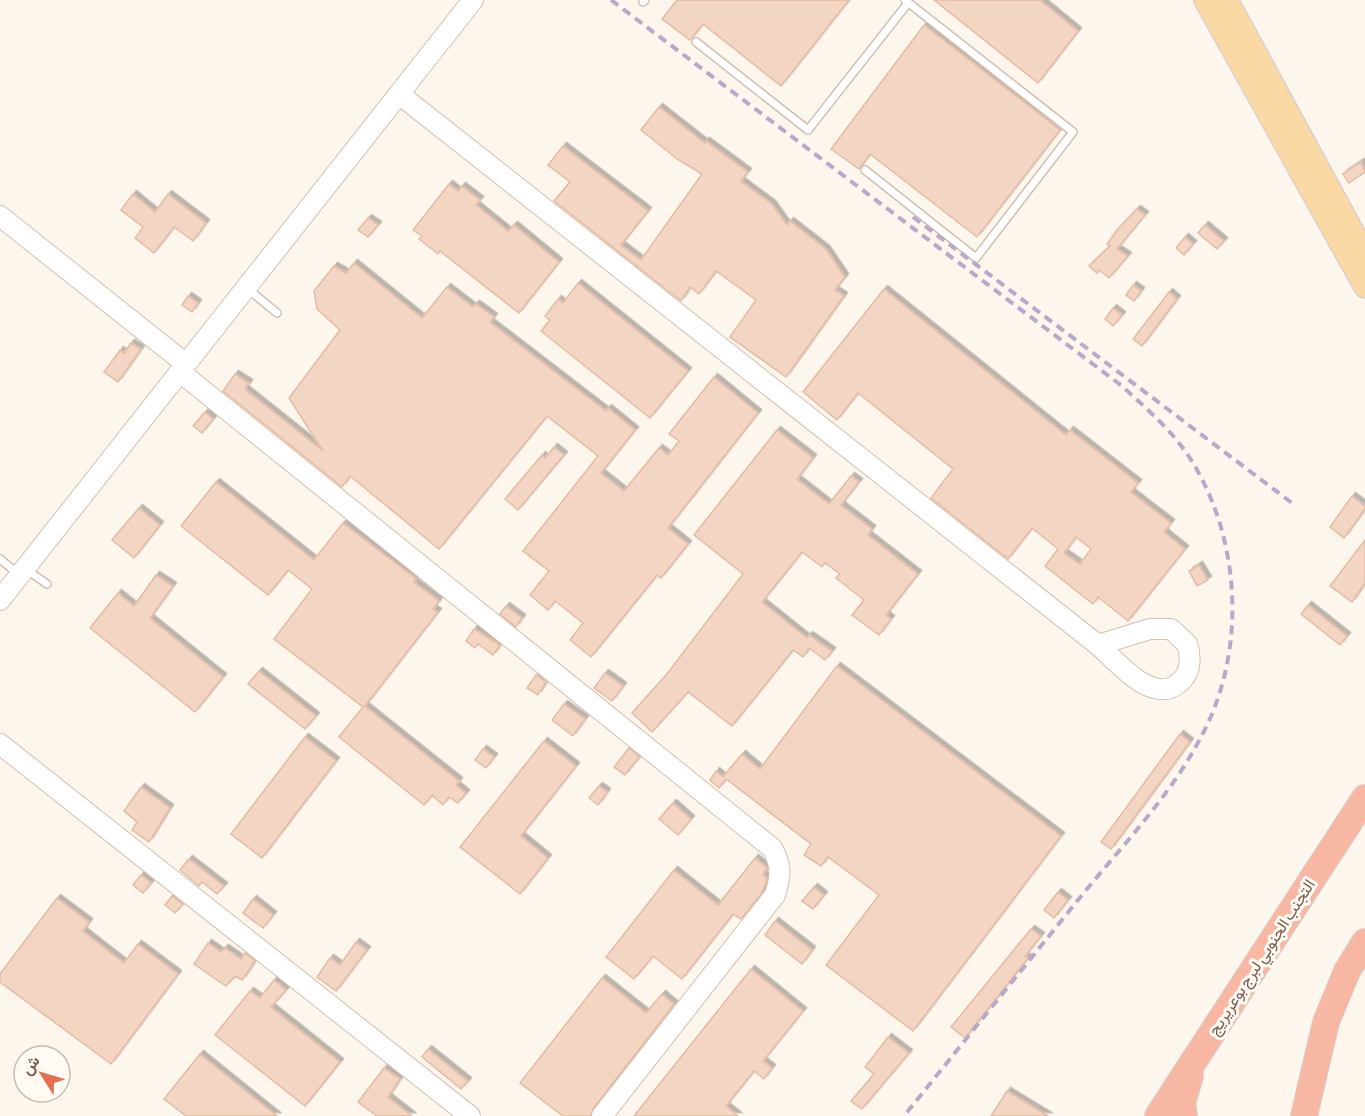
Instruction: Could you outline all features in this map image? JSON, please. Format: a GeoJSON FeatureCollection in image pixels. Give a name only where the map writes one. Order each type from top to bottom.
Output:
{"type":"FeatureCollection","features":[{"type":"Feature","properties":{"kind":"highway","name":"التجنب الجنوبي لبرج بوعريريج"},"geometry":{"type":"LineString","coordinates":[[1158,1116],[1365,798]]}},
{"type":"Feature","properties":{"kind":"highway"},"geometry":{"type":"LineString","coordinates":[[1304,1116],[1326,1022],[1347,971],[1365,942]]}},
{"type":"Feature","properties":{"kind":"highway"},"geometry":{"type":"LineString","coordinates":[[1184,1116],[1182,1103],[1186,1085],[1208,1037]]}},
{"type":"Feature","properties":{"kind":"main road"},"geometry":{"type":"LineString","coordinates":[[1205,0],[1365,287]]}},
{"type":"Feature","properties":{"kind":"main road"},"geometry":{"type":"LineString","coordinates":[[1227,0],[1365,254]]}},
{"type":"Feature","properties":{"kind":"street"},"geometry":{"type":"LineString","coordinates":[[0,600],[473,0]]}},
{"type":"Feature","properties":{"kind":"street"},"geometry":{"type":"LineString","coordinates":[[399,94],[1098,645]]}},
{"type":"Feature","properties":{"kind":"street"},"geometry":{"type":"LineString","coordinates":[[0,216],[772,848],[780,862],[781,877],[776,895],[602,1116]]}},
{"type":"Feature","properties":{"kind":"street"},"geometry":{"type":"LineString","coordinates":[[0,744],[21,755],[470,1116]]}},
{"type":"Feature","properties":{"kind":"lane"},"geometry":{"type":"LineString","coordinates":[[696,42],[808,130],[906,1],[1073,132],[976,258],[865,170]]}},
{"type":"Feature","properties":{"kind":"lane"},"geometry":{"type":"LineString","coordinates":[[246,288],[278,312]]}},
{"type":"Feature","properties":{"kind":"lane"},"geometry":{"type":"LineString","coordinates":[[0,559],[47,584]]}},
{"type":"Feature","properties":{"kind":"building"},"geometry":{"type":"Polygon","coordinates":[[[677,0],[849,0],[781,86],[703,24],[690,40],[662,19],[677,0]]]}},
{"type":"Feature","properties":{"kind":"building"},"geometry":{"type":"Polygon","coordinates":[[[934,0],[1040,0],[1078,31],[1038,83],[934,0]]]}},
{"type":"Feature","properties":{"kind":"building"},"geometry":{"type":"Polygon","coordinates":[[[924,25],[1060,130],[977,237],[870,154],[859,169],[831,149],[924,25]]]}},
{"type":"Feature","properties":{"kind":"building"},"geometry":{"type":"Polygon","coordinates":[[[659,107],[705,143],[706,141],[748,172],[741,181],[772,204],[787,225],[790,221],[826,249],[845,277],[835,290],[844,296],[786,377],[730,337],[756,300],[716,271],[699,294],[690,287],[681,301],[554,201],[570,182],[548,165],[563,146],[648,211],[621,245],[641,260],[702,174],[677,159],[641,130],[659,107]]]}},
{"type":"Feature","properties":{"kind":"building"},"geometry":{"type":"Polygon","coordinates":[[[1361,162],[1365,172],[1349,183],[1343,174],[1361,162]]]}},
{"type":"Feature","properties":{"kind":"building"},"geometry":{"type":"Polygon","coordinates":[[[449,184],[458,191],[462,186],[480,200],[476,205],[508,231],[514,225],[559,262],[519,313],[440,251],[438,254],[419,239],[422,236],[413,230],[449,184]]]}},
{"type":"Feature","properties":{"kind":"building"},"geometry":{"type":"Polygon","coordinates":[[[133,194],[155,212],[168,194],[206,223],[193,241],[174,227],[154,253],[135,238],[143,227],[121,210],[133,194]]]}},
{"type":"Feature","properties":{"kind":"building"},"geometry":{"type":"Polygon","coordinates":[[[1137,209],[1145,215],[1117,249],[1128,256],[1109,278],[1099,270],[1097,273],[1089,266],[1110,246],[1107,244],[1117,230],[1137,209]]]}},
{"type":"Feature","properties":{"kind":"building"},"geometry":{"type":"Polygon","coordinates":[[[368,218],[378,225],[368,237],[358,230],[368,218]]]}},
{"type":"Feature","properties":{"kind":"building"},"geometry":{"type":"Polygon","coordinates":[[[1205,225],[1224,241],[1217,249],[1198,233],[1205,225]]]}},
{"type":"Feature","properties":{"kind":"building"},"geometry":{"type":"Polygon","coordinates":[[[1185,237],[1193,244],[1184,255],[1176,248],[1185,237]]]}},
{"type":"Feature","properties":{"kind":"building"},"geometry":{"type":"Polygon","coordinates":[[[354,263],[422,318],[447,287],[473,307],[476,304],[494,317],[490,322],[606,411],[608,408],[635,430],[601,473],[624,491],[659,448],[668,455],[679,441],[669,434],[714,377],[758,413],[668,528],[688,544],[661,578],[657,575],[591,657],[570,640],[583,623],[555,601],[548,610],[530,595],[549,571],[523,551],[598,456],[547,416],[439,549],[350,476],[342,487],[223,391],[235,374],[249,383],[245,389],[323,451],[289,398],[340,330],[317,309],[314,291],[334,266],[346,273],[354,263]]]}},
{"type":"Feature","properties":{"kind":"building"},"geometry":{"type":"Polygon","coordinates":[[[578,283],[688,371],[650,418],[541,331],[550,320],[545,316],[558,299],[563,303],[578,283]]]}},
{"type":"Feature","properties":{"kind":"building"},"geometry":{"type":"Polygon","coordinates":[[[1133,285],[1141,291],[1134,301],[1126,295],[1133,285]]]}},
{"type":"Feature","properties":{"kind":"building"},"geometry":{"type":"Polygon","coordinates":[[[884,289],[1066,435],[1070,430],[1138,483],[1131,492],[1171,523],[1164,532],[1185,549],[1128,621],[1098,597],[1093,604],[1045,566],[1058,549],[1032,528],[1008,559],[931,498],[953,469],[858,393],[837,420],[803,392],[884,289]],[[1076,537],[1064,553],[1080,564],[1091,549],[1076,537]]]}},
{"type":"Feature","properties":{"kind":"building"},"geometry":{"type":"Polygon","coordinates":[[[1169,292],[1177,299],[1142,346],[1133,339],[1169,292]]]}},
{"type":"Feature","properties":{"kind":"building"},"geometry":{"type":"Polygon","coordinates":[[[188,296],[198,303],[192,312],[182,305],[188,296]]]}},
{"type":"Feature","properties":{"kind":"building"},"geometry":{"type":"Polygon","coordinates":[[[1113,308],[1122,315],[1113,326],[1105,319],[1113,308]]]}},
{"type":"Feature","properties":{"kind":"building"},"geometry":{"type":"Polygon","coordinates":[[[131,343],[141,349],[118,382],[104,372],[120,350],[124,353],[131,343]]]}},
{"type":"Feature","properties":{"kind":"building"},"geometry":{"type":"Polygon","coordinates":[[[205,412],[213,419],[202,433],[193,426],[205,412]]]}},
{"type":"Feature","properties":{"kind":"building"},"geometry":{"type":"Polygon","coordinates":[[[777,430],[813,458],[797,479],[829,504],[851,476],[859,482],[841,505],[872,529],[868,535],[918,574],[886,615],[891,619],[879,635],[852,615],[864,600],[836,578],[840,574],[825,563],[822,567],[802,552],[762,602],[807,638],[809,635],[832,651],[825,660],[809,648],[803,657],[793,650],[732,726],[688,692],[652,732],[632,713],[667,674],[743,574],[694,535],[777,430]]]}},
{"type":"Feature","properties":{"kind":"building"},"geometry":{"type":"Polygon","coordinates":[[[554,447],[564,455],[518,510],[505,499],[542,455],[545,458],[554,447]]]}},
{"type":"Feature","properties":{"kind":"building"},"geometry":{"type":"Polygon","coordinates":[[[216,482],[314,560],[343,523],[416,579],[414,582],[439,601],[433,609],[438,612],[365,706],[459,781],[456,785],[466,793],[458,803],[449,797],[443,805],[432,795],[424,805],[339,737],[363,707],[274,639],[312,589],[288,570],[268,595],[181,526],[216,482]]]}},
{"type":"Feature","properties":{"kind":"building"},"geometry":{"type":"Polygon","coordinates":[[[1352,496],[1365,506],[1365,509],[1344,538],[1330,527],[1352,496]]]}},
{"type":"Feature","properties":{"kind":"building"},"geometry":{"type":"Polygon","coordinates":[[[139,508],[160,525],[134,558],[112,540],[139,508]]]}},
{"type":"Feature","properties":{"kind":"building"},"geometry":{"type":"Polygon","coordinates":[[[1365,540],[1365,583],[1352,602],[1330,586],[1365,540]]]}},
{"type":"Feature","properties":{"kind":"building"},"geometry":{"type":"Polygon","coordinates":[[[1199,565],[1208,580],[1197,586],[1189,571],[1199,565]]]}},
{"type":"Feature","properties":{"kind":"building"},"geometry":{"type":"Polygon","coordinates":[[[156,575],[173,586],[150,618],[223,677],[195,712],[90,628],[118,593],[134,606],[156,575]]]}},
{"type":"Feature","properties":{"kind":"building"},"geometry":{"type":"Polygon","coordinates":[[[1308,605],[1347,636],[1340,645],[1301,614],[1308,605]]]}},
{"type":"Feature","properties":{"kind":"building"},"geometry":{"type":"Polygon","coordinates":[[[506,606],[522,618],[516,627],[500,614],[506,606]]]}},
{"type":"Feature","properties":{"kind":"building"},"geometry":{"type":"Polygon","coordinates":[[[474,629],[500,645],[493,655],[478,644],[475,648],[466,641],[474,629]]]}},
{"type":"Feature","properties":{"kind":"building"},"geometry":{"type":"Polygon","coordinates":[[[837,666],[1061,836],[913,1031],[826,965],[879,895],[828,857],[821,866],[804,855],[811,844],[726,779],[719,788],[710,780],[716,771],[723,777],[742,754],[760,769],[837,666]]]}},
{"type":"Feature","properties":{"kind":"building"},"geometry":{"type":"Polygon","coordinates":[[[259,671],[316,716],[305,729],[248,684],[259,671]]]}},
{"type":"Feature","properties":{"kind":"building"},"geometry":{"type":"Polygon","coordinates":[[[605,673],[623,686],[612,701],[594,688],[605,673]]]}},
{"type":"Feature","properties":{"kind":"building"},"geometry":{"type":"Polygon","coordinates":[[[536,675],[546,682],[538,695],[527,688],[536,675]]]}},
{"type":"Feature","properties":{"kind":"building"},"geometry":{"type":"Polygon","coordinates":[[[564,704],[585,719],[573,736],[552,720],[564,704]]]}},
{"type":"Feature","properties":{"kind":"building"},"geometry":{"type":"Polygon","coordinates":[[[1180,734],[1190,742],[1111,849],[1101,842],[1180,734]]]}},
{"type":"Feature","properties":{"kind":"building"},"geometry":{"type":"Polygon","coordinates":[[[305,737],[336,761],[262,858],[231,834],[305,737]]]}},
{"type":"Feature","properties":{"kind":"building"},"geometry":{"type":"Polygon","coordinates":[[[544,741],[576,766],[521,836],[548,858],[520,894],[460,847],[544,741]]]}},
{"type":"Feature","properties":{"kind":"building"},"geometry":{"type":"Polygon","coordinates":[[[629,748],[639,757],[625,775],[614,767],[629,748]]]}},
{"type":"Feature","properties":{"kind":"building"},"geometry":{"type":"Polygon","coordinates":[[[483,749],[494,757],[486,768],[475,760],[483,749]]]}},
{"type":"Feature","properties":{"kind":"building"},"geometry":{"type":"Polygon","coordinates":[[[599,786],[607,792],[598,805],[589,798],[599,786]]]}},
{"type":"Feature","properties":{"kind":"building"},"geometry":{"type":"Polygon","coordinates":[[[141,787],[170,808],[149,842],[132,830],[137,822],[124,811],[141,787]]]}},
{"type":"Feature","properties":{"kind":"building"},"geometry":{"type":"Polygon","coordinates":[[[673,803],[691,819],[678,835],[659,819],[673,803]]]}},
{"type":"Feature","properties":{"kind":"building"},"geometry":{"type":"Polygon","coordinates":[[[755,858],[767,868],[763,875],[767,878],[761,894],[741,919],[733,914],[682,979],[653,956],[634,979],[606,957],[674,870],[718,905],[755,858]]]}},
{"type":"Feature","properties":{"kind":"building"},"geometry":{"type":"Polygon","coordinates":[[[189,859],[224,886],[217,894],[202,882],[199,886],[180,870],[189,859]]]}},
{"type":"Feature","properties":{"kind":"building"},"geometry":{"type":"Polygon","coordinates":[[[141,875],[151,883],[143,893],[133,885],[141,875]]]}},
{"type":"Feature","properties":{"kind":"building"},"geometry":{"type":"Polygon","coordinates":[[[814,887],[824,895],[813,909],[802,901],[814,887]]]}},
{"type":"Feature","properties":{"kind":"building"},"geometry":{"type":"Polygon","coordinates":[[[1058,892],[1068,900],[1054,918],[1044,910],[1058,892]]]}},
{"type":"Feature","properties":{"kind":"building"},"geometry":{"type":"Polygon","coordinates":[[[172,896],[183,904],[175,913],[165,905],[172,896]]]}},
{"type":"Feature","properties":{"kind":"building"},"geometry":{"type":"Polygon","coordinates":[[[57,898],[89,922],[83,931],[124,963],[138,944],[178,974],[111,1064],[0,982],[0,974],[57,898]]]}},
{"type":"Feature","properties":{"kind":"building"},"geometry":{"type":"Polygon","coordinates":[[[253,899],[273,915],[263,928],[243,913],[253,899]]]}},
{"type":"Feature","properties":{"kind":"building"},"geometry":{"type":"Polygon","coordinates":[[[775,921],[812,950],[802,964],[765,935],[775,921]]]}},
{"type":"Feature","properties":{"kind":"building"},"geometry":{"type":"Polygon","coordinates":[[[1031,929],[1041,936],[1025,956],[1028,958],[965,1038],[951,1027],[1031,929]]]}},
{"type":"Feature","properties":{"kind":"building"},"geometry":{"type":"Polygon","coordinates":[[[356,942],[367,950],[336,991],[317,977],[330,958],[340,965],[356,942]]]}},
{"type":"Feature","properties":{"kind":"building"},"geometry":{"type":"Polygon","coordinates":[[[208,943],[221,952],[225,948],[241,959],[245,953],[255,961],[242,980],[235,976],[226,986],[194,964],[208,943]]]}},
{"type":"Feature","properties":{"kind":"building"},"geometry":{"type":"Polygon","coordinates":[[[751,969],[803,1011],[763,1061],[772,1068],[764,1079],[754,1071],[726,1106],[738,1116],[634,1116],[751,969]]]}},
{"type":"Feature","properties":{"kind":"building"},"geometry":{"type":"Polygon","coordinates":[[[602,978],[646,1013],[662,994],[674,1004],[593,1109],[590,1116],[563,1116],[520,1083],[602,978]]]}},
{"type":"Feature","properties":{"kind":"building"},"geometry":{"type":"Polygon","coordinates":[[[274,980],[286,990],[271,1007],[340,1062],[305,1106],[215,1035],[250,991],[260,998],[274,980]]]}},
{"type":"Feature","properties":{"kind":"building"},"geometry":{"type":"Polygon","coordinates":[[[888,1037],[909,1053],[862,1109],[851,1101],[874,1074],[865,1067],[888,1037]]]}},
{"type":"Feature","properties":{"kind":"building"},"geometry":{"type":"Polygon","coordinates":[[[428,1049],[468,1081],[461,1089],[422,1057],[428,1049]]]}},
{"type":"Feature","properties":{"kind":"building"},"geometry":{"type":"Polygon","coordinates":[[[200,1054],[277,1116],[186,1116],[164,1099],[200,1054]]]}},
{"type":"Feature","properties":{"kind":"building"},"geometry":{"type":"Polygon","coordinates":[[[384,1068],[400,1079],[388,1097],[412,1116],[377,1116],[358,1102],[384,1068]]]}},
{"type":"Feature","properties":{"kind":"building"},"geometry":{"type":"Polygon","coordinates":[[[1007,1091],[1048,1116],[991,1116],[1007,1091]]]}},
{"type":"Feature","properties":{"kind":"railway"},"geometry":{"type":"LineString","coordinates":[[611,0],[1122,386],[1160,422],[1186,452],[1209,495],[1221,528],[1229,563],[1232,599],[1231,635],[1226,671],[1216,705],[1201,737],[1175,780],[1144,822],[1078,900],[904,1116]]}},
{"type":"Feature","properties":{"kind":"railway"},"geometry":{"type":"LineString","coordinates":[[913,217],[1296,506]]}}]}
